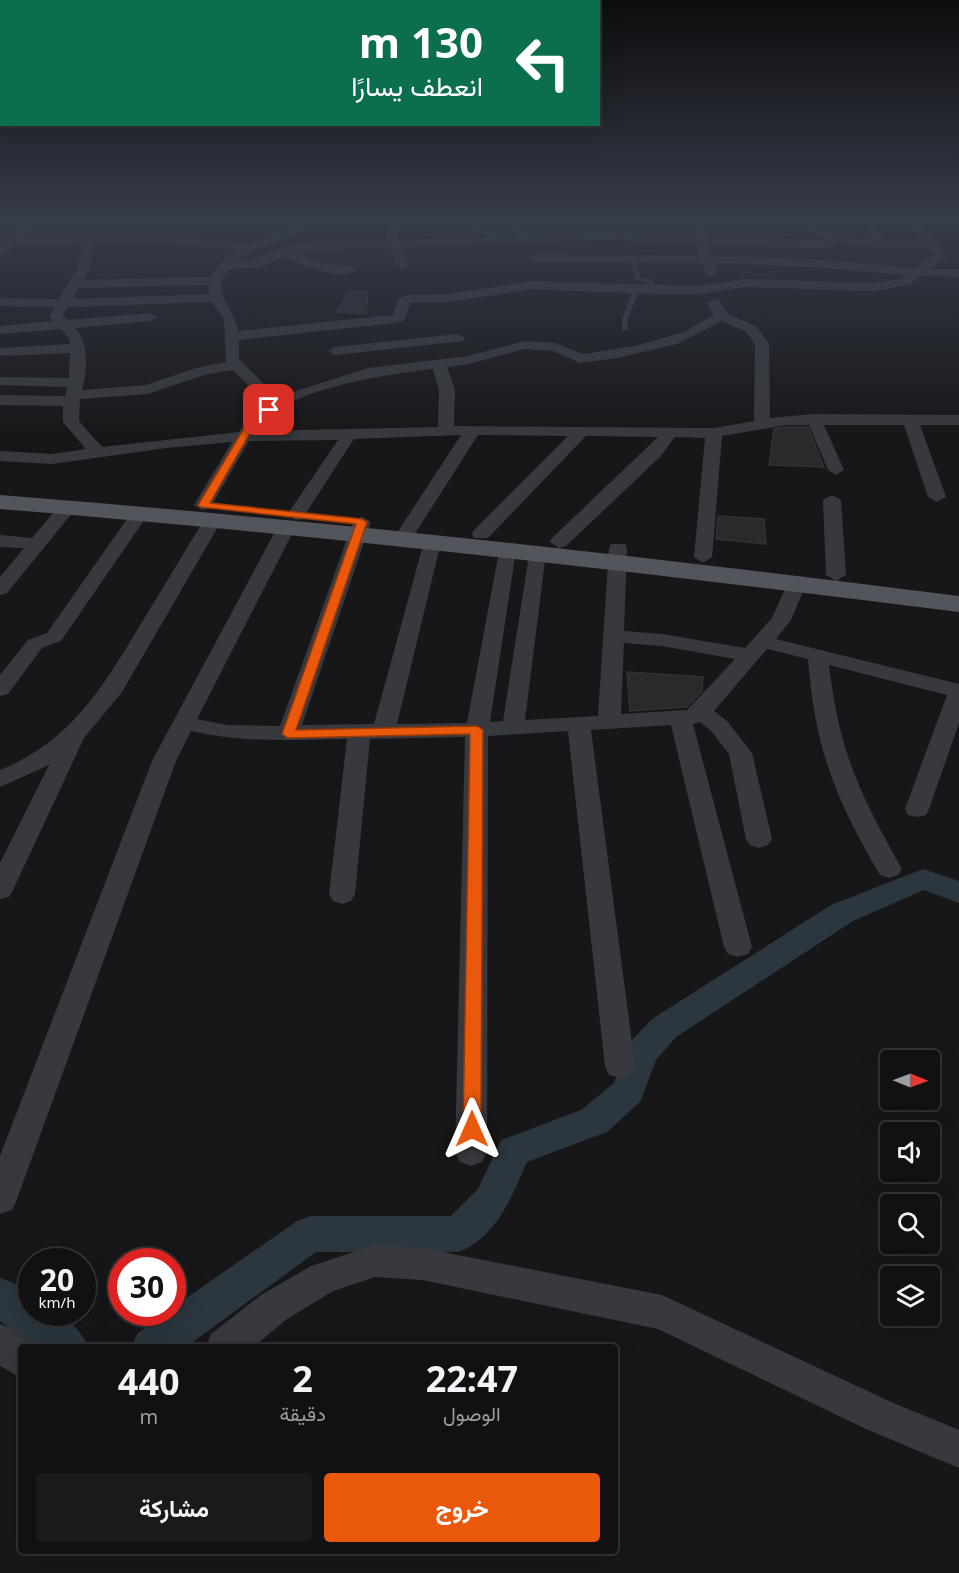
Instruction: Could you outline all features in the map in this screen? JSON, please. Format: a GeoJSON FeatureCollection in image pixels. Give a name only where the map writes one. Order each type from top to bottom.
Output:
{"type":"FeatureCollection","features":[{"type":"Feature","properties":{"kind":"main road"},"geometry":{"type":"LineString","coordinates":[[0,491],[406,533],[481,534],[548,547],[618,554],[959,604]]}},
{"type":"Feature","properties":{"kind":"main road"},"geometry":{"type":"LineString","coordinates":[[0,502],[140,513],[208,513]]}},
{"type":"Feature","properties":{"kind":"main road"},"geometry":{"type":"LineString","coordinates":[[406,533],[432,542],[507,550],[548,547]]}},
{"type":"Feature","properties":{"kind":"main road"},"geometry":{"type":"LineString","coordinates":[[618,554],[703,557],[959,591]]}},
{"type":"Feature","properties":{"kind":"street"},"geometry":{"type":"LineString","coordinates":[[70,290],[56,316],[76,337],[79,365],[69,415],[71,422],[97,452]]}},
{"type":"Feature","properties":{"kind":"street"},"geometry":{"type":"LineString","coordinates":[[216,290],[216,298],[231,320],[232,360],[235,365],[299,416],[295,435]]}},
{"type":"Feature","properties":{"kind":"street"},"geometry":{"type":"LineString","coordinates":[[233,336],[399,318],[404,301],[408,299],[450,298],[498,290]]}},
{"type":"Feature","properties":{"kind":"street"},"geometry":{"type":"LineString","coordinates":[[719,290],[714,303],[715,310],[720,316],[747,326],[762,344],[760,373],[762,422]]}},
{"type":"Feature","properties":{"kind":"street"},"geometry":{"type":"LineString","coordinates":[[0,302],[62,303],[216,298]]}},
{"type":"Feature","properties":{"kind":"street"},"geometry":{"type":"LineString","coordinates":[[450,298],[452,318],[458,338],[469,360]]}},
{"type":"Feature","properties":{"kind":"street"},"geometry":{"type":"LineString","coordinates":[[0,330],[166,316]]}},
{"type":"Feature","properties":{"kind":"street"},"geometry":{"type":"LineString","coordinates":[[0,800],[7,776],[36,764],[75,735],[111,692],[208,513],[253,422],[280,401],[347,378],[392,367],[469,360],[524,345],[555,347],[572,353],[580,359],[629,352],[692,334],[720,316]]}},
{"type":"Feature","properties":{"kind":"street"},"geometry":{"type":"LineString","coordinates":[[326,327],[347,378]]}},
{"type":"Feature","properties":{"kind":"street"},"geometry":{"type":"LineString","coordinates":[[335,351],[458,338]]}},
{"type":"Feature","properties":{"kind":"street"},"geometry":{"type":"LineString","coordinates":[[0,352],[76,348]]}},
{"type":"Feature","properties":{"kind":"street"},"geometry":{"type":"LineString","coordinates":[[439,364],[447,390],[446,431]]}},
{"type":"Feature","properties":{"kind":"street"},"geometry":{"type":"LineString","coordinates":[[0,400],[148,389],[201,371],[235,365]]}},
{"type":"Feature","properties":{"kind":"street"},"geometry":{"type":"LineString","coordinates":[[0,381],[74,393]]}},
{"type":"Feature","properties":{"kind":"street"},"geometry":{"type":"LineString","coordinates":[[814,419],[836,470]]}},
{"type":"Feature","properties":{"kind":"street"},"geometry":{"type":"LineString","coordinates":[[3,461],[52,459],[245,436],[350,435],[473,429],[714,433],[762,422],[814,419],[959,420]]}},
{"type":"Feature","properties":{"kind":"street"},"geometry":{"type":"LineString","coordinates":[[911,421],[937,497]]}},
{"type":"Feature","properties":{"kind":"street"},"geometry":{"type":"LineString","coordinates":[[406,533],[473,429]]}},
{"type":"Feature","properties":{"kind":"street"},"geometry":{"type":"LineString","coordinates":[[481,534],[582,431]]}},
{"type":"Feature","properties":{"kind":"street"},"geometry":{"type":"LineString","coordinates":[[703,557],[714,433]]}},
{"type":"Feature","properties":{"kind":"street"},"geometry":{"type":"LineString","coordinates":[[513,728],[548,547],[654,453],[669,434]]}},
{"type":"Feature","properties":{"kind":"street"},"geometry":{"type":"LineString","coordinates":[[0,1199],[164,761],[291,521],[350,435]]}},
{"type":"Feature","properties":{"kind":"street"},"geometry":{"type":"LineString","coordinates":[[832,500],[836,574]]}},
{"type":"Feature","properties":{"kind":"street"},"geometry":{"type":"LineString","coordinates":[[0,589],[67,508]]}},
{"type":"Feature","properties":{"kind":"street"},"geometry":{"type":"LineString","coordinates":[[0,689],[35,644],[54,638],[140,513]]}},
{"type":"Feature","properties":{"kind":"street"},"geometry":{"type":"LineString","coordinates":[[288,734],[359,528]]}},
{"type":"Feature","properties":{"kind":"street"},"geometry":{"type":"LineString","coordinates":[[0,541],[38,544]]}},
{"type":"Feature","properties":{"kind":"street"},"geometry":{"type":"LineString","coordinates":[[342,894],[371,734],[432,542]]}},
{"type":"Feature","properties":{"kind":"street"},"geometry":{"type":"LineString","coordinates":[[471,1152],[477,730],[507,550]]}},
{"type":"Feature","properties":{"kind":"street"},"geometry":{"type":"LineString","coordinates":[[609,724],[618,554]]}},
{"type":"Feature","properties":{"kind":"street"},"geometry":{"type":"LineString","coordinates":[[691,716],[781,620],[797,582]]}},
{"type":"Feature","properties":{"kind":"street"},"geometry":{"type":"LineString","coordinates":[[613,636],[818,656],[959,691],[916,809]]}},
{"type":"Feature","properties":{"kind":"street"},"geometry":{"type":"LineString","coordinates":[[818,656],[825,721],[833,754],[850,796],[889,869]]}},
{"type":"Feature","properties":{"kind":"street"},"geometry":{"type":"LineString","coordinates":[[184,723],[227,732],[371,734],[609,724],[691,716],[719,726],[740,753],[759,839]]}},
{"type":"Feature","properties":{"kind":"street"},"geometry":{"type":"LineString","coordinates":[[691,716],[738,947]]}},
{"type":"Feature","properties":{"kind":"street"},"geometry":{"type":"LineString","coordinates":[[579,725],[620,1066]]}},
{"type":"Feature","properties":{"kind":"street"},"geometry":{"type":"LineString","coordinates":[[0,890],[75,735]]}},
{"type":"Feature","properties":{"kind":"street"},"geometry":{"type":"LineString","coordinates":[[228,1344],[274,1307],[323,1278],[375,1261],[414,1263],[662,1312],[879,1416],[959,1449]]}},
{"type":"Feature","properties":{"kind":"street"},"geometry":{"type":"LineString","coordinates":[[0,1342],[18,1357]]}},
{"type":"Feature","properties":{"kind":"lane"},"geometry":{"type":"LineString","coordinates":[[624,330],[636,290]]}},
{"type":"Feature","properties":{"kind":"building"},"geometry":{"type":"Polygon","coordinates":[[[349,291],[368,292],[366,314],[336,312],[349,291]]]}},
{"type":"Feature","properties":{"kind":"building"},"geometry":{"type":"Polygon","coordinates":[[[808,427],[824,467],[769,465],[774,429],[808,427]]]}},
{"type":"Feature","properties":{"kind":"building"},"geometry":{"type":"Polygon","coordinates":[[[718,516],[764,519],[766,544],[716,539],[718,516]]]}},
{"type":"Feature","properties":{"kind":"building"},"geometry":{"type":"Polygon","coordinates":[[[627,672],[703,677],[702,691],[687,707],[630,711],[627,672]]]}},
{"type":"Feature","properties":{"kind":"waterway"},"geometry":{"type":"LineString","coordinates":[[156,1344],[310,1234],[459,1234],[491,1201],[514,1151],[594,1121],[628,1092],[641,1053],[664,1028],[842,913],[923,879],[959,892]]}},
{"type":"Feature","properties":{"kind":"waterway"},"geometry":{"type":"LineString","coordinates":[[0,1297],[63,1344]]}},
{"type":"Feature","properties":{"kind":"route"},"geometry":{"type":"LineString","coordinates":[[269,410],[250,426],[203,505],[362,522],[288,734],[422,733],[477,730],[472,1129]]}}]}
